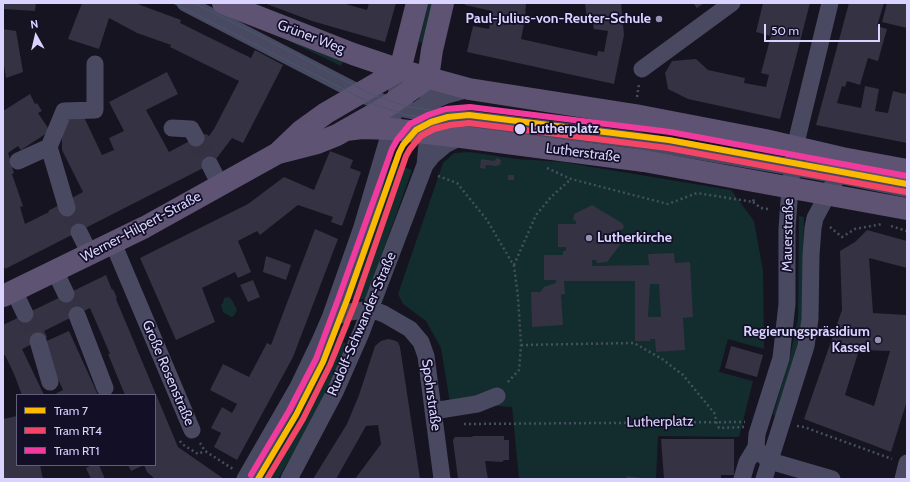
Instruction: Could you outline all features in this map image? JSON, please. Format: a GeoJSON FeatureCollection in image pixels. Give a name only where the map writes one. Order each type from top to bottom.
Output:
{"type":"FeatureCollection","features":[{"type":"Feature","properties":{"kind":"main road","name":"Grüner Weg"},"geometry":{"type":"LineString","coordinates":[[223,3],[353,54],[400,70]]}},
{"type":"Feature","properties":{"kind":"main road"},"geometry":{"type":"LineString","coordinates":[[400,70],[417,3]]}},
{"type":"Feature","properties":{"kind":"main road"},"geometry":{"type":"LineString","coordinates":[[428,78],[432,50],[443,3]]}},
{"type":"Feature","properties":{"kind":"main road","name":"Werner-Hilpert-Straße"},"geometry":{"type":"LineString","coordinates":[[8,294],[114,243],[278,152],[301,131],[326,113],[400,70]]}},
{"type":"Feature","properties":{"kind":"main road","name":"Lutherstraße"},"geometry":{"type":"LineString","coordinates":[[400,70],[469,89],[635,115],[792,167]]}},
{"type":"Feature","properties":{"kind":"main road","name":"Werner-Hilpert-Straße"},"geometry":{"type":"LineString","coordinates":[[278,152],[317,143],[346,130],[392,105],[428,78]]}},
{"type":"Feature","properties":{"kind":"main road","name":"Lutherstraße"},"geometry":{"type":"LineString","coordinates":[[391,129],[425,116],[462,137],[644,160],[792,167]]}},
{"type":"Feature","properties":{"kind":"main road","name":"Werner-Hilpert-Straße"},"geometry":{"type":"LineString","coordinates":[[346,130],[362,128],[391,129]]}},
{"type":"Feature","properties":{"kind":"main road"},"geometry":{"type":"LineString","coordinates":[[792,167],[907,170]]}},
{"type":"Feature","properties":{"kind":"main road"},"geometry":{"type":"LineString","coordinates":[[792,167],[824,211],[867,201],[907,209]]}},
{"type":"Feature","properties":{"kind":"street"},"geometry":{"type":"LineString","coordinates":[[185,3],[361,94],[425,116],[634,140],[838,175],[907,189]]}},
{"type":"Feature","properties":{"kind":"street"},"geometry":{"type":"LineString","coordinates":[[642,69],[732,3]]}},
{"type":"Feature","properties":{"kind":"street","name":"Mauerstraße"},"geometry":{"type":"LineString","coordinates":[[742,479],[747,462],[756,447],[757,434],[763,419],[781,358],[787,304],[787,228],[792,167],[830,3]]}},
{"type":"Feature","properties":{"kind":"street"},"geometry":{"type":"LineString","coordinates":[[67,208],[49,146],[64,111],[95,110],[95,64]]}},
{"type":"Feature","properties":{"kind":"street"},"geometry":{"type":"LineString","coordinates":[[246,478],[298,387],[330,318],[362,227],[391,129],[392,105],[400,70]]}},
{"type":"Feature","properties":{"kind":"street","name":"Rudolf-Schwander-Straße"},"geometry":{"type":"LineString","coordinates":[[428,78],[425,116],[431,170]]}},
{"type":"Feature","properties":{"kind":"street","name":"Lutherstraße"},"geometry":{"type":"LineString","coordinates":[[425,116],[448,95],[469,89]]}},
{"type":"Feature","properties":{"kind":"street"},"geometry":{"type":"LineString","coordinates":[[172,128],[191,129],[196,138]]}},
{"type":"Feature","properties":{"kind":"street","name":"Rudolf-Schwander-Straße"},"geometry":{"type":"LineString","coordinates":[[289,479],[335,392],[431,170],[432,156],[445,145],[462,137]]}},
{"type":"Feature","properties":{"kind":"street"},"geometry":{"type":"LineString","coordinates":[[18,161],[49,146]]}},
{"type":"Feature","properties":{"kind":"street"},"geometry":{"type":"LineString","coordinates":[[210,165],[220,185]]}},
{"type":"Feature","properties":{"kind":"street","name":"Mauerstraße"},"geometry":{"type":"LineString","coordinates":[[764,479],[806,346],[810,319],[810,255],[813,228],[824,211],[838,175]]}},
{"type":"Feature","properties":{"kind":"street"},"geometry":{"type":"LineString","coordinates":[[79,232],[90,254]]}},
{"type":"Feature","properties":{"kind":"street","name":"Große Rosenstraße"},"geometry":{"type":"LineString","coordinates":[[114,243],[192,430]]}},
{"type":"Feature","properties":{"kind":"street"},"geometry":{"type":"LineString","coordinates":[[55,271],[66,294]]}},
{"type":"Feature","properties":{"kind":"street"},"geometry":{"type":"LineString","coordinates":[[8,294],[25,314]]}},
{"type":"Feature","properties":{"kind":"street"},"geometry":{"type":"LineString","coordinates":[[330,318],[350,312],[370,309]]}},
{"type":"Feature","properties":{"kind":"street","name":"Spohrstraße"},"geometry":{"type":"LineString","coordinates":[[370,309],[410,328],[421,342],[426,356],[442,479]]}},
{"type":"Feature","properties":{"kind":"street"},"geometry":{"type":"LineString","coordinates":[[77,315],[105,388]]}},
{"type":"Feature","properties":{"kind":"street"},"geometry":{"type":"LineString","coordinates":[[38,341],[50,382]]}},
{"type":"Feature","properties":{"kind":"street"},"geometry":{"type":"LineString","coordinates":[[433,411],[477,404],[497,396]]}},
{"type":"Feature","properties":{"kind":"street"},"geometry":{"type":"LineString","coordinates":[[756,447],[760,453],[770,461],[828,478]]}},
{"type":"Feature","properties":{"kind":"street"},"geometry":{"type":"LineString","coordinates":[[903,479],[907,464]]}},
{"type":"Feature","properties":{"kind":"path"},"geometry":{"type":"LineString","coordinates":[[635,115],[642,69]]}},
{"type":"Feature","properties":{"kind":"path"},"geometry":{"type":"LineString","coordinates":[[546,168],[571,179],[668,204],[697,193],[753,202],[761,208],[768,209]]}},
{"type":"Feature","properties":{"kind":"path"},"geometry":{"type":"LineString","coordinates":[[431,170],[458,183],[487,220],[514,266],[521,345],[519,370],[497,396]]}},
{"type":"Feature","properties":{"kind":"path"},"geometry":{"type":"LineString","coordinates":[[514,266],[536,215],[551,197],[571,179]]}},
{"type":"Feature","properties":{"kind":"path"},"geometry":{"type":"LineString","coordinates":[[753,202],[754,194]]}},
{"type":"Feature","properties":{"kind":"path"},"geometry":{"type":"LineString","coordinates":[[824,211],[842,237],[856,229],[882,224],[907,231]]}},
{"type":"Feature","properties":{"kind":"path","name":"Lutherplatz"},"geometry":{"type":"LineString","coordinates":[[463,424],[716,421],[750,422],[746,427],[720,428],[716,421],[715,414],[684,375],[662,359],[634,343],[521,345]]}},
{"type":"Feature","properties":{"kind":"path"},"geometry":{"type":"LineString","coordinates":[[804,427],[907,464]]}},
{"type":"Feature","properties":{"kind":"path","name":"Große Rosenstraße"},"geometry":{"type":"LineString","coordinates":[[192,430],[205,451],[246,478]]}},
{"type":"Feature","properties":{"kind":"green space"},"geometry":{"type":"Polygon","coordinates":[[[428,3],[434,3],[424,43],[419,42],[428,3]]]}},
{"type":"Feature","properties":{"kind":"green space"},"geometry":{"type":"Polygon","coordinates":[[[262,26],[346,57],[341,66],[262,26]]]}},
{"type":"Feature","properties":{"kind":"green space","name":"Lutherplatz"},"geometry":{"type":"Polygon","coordinates":[[[470,152],[517,159],[562,162],[731,190],[754,221],[763,271],[764,349],[728,339],[719,372],[753,381],[739,437],[658,436],[656,479],[519,479],[512,407],[450,403],[441,348],[426,321],[403,304],[398,294],[443,163],[454,153],[470,152]]]}},
{"type":"Feature","properties":{"kind":"green space"},"geometry":{"type":"Polygon","coordinates":[[[389,162],[412,170],[366,299],[343,299],[389,162]]]}},
{"type":"Feature","properties":{"kind":"green space"},"geometry":{"type":"Polygon","coordinates":[[[799,216],[804,217],[802,318],[796,354],[778,416],[773,415],[791,352],[798,318],[799,216]]]}},
{"type":"Feature","properties":{"kind":"green space"},"geometry":{"type":"Polygon","coordinates":[[[229,297],[237,310],[234,316],[231,317],[223,312],[221,305],[224,298],[229,297]]]}},
{"type":"Feature","properties":{"kind":"green space"},"geometry":{"type":"Polygon","coordinates":[[[351,324],[343,342],[347,344],[338,367],[313,419],[278,479],[262,479],[255,476],[328,339],[335,341],[340,327],[351,324]]]}},
{"type":"Feature","properties":{"kind":"building"},"geometry":{"type":"Polygon","coordinates":[[[3,3],[36,3],[35,11],[3,9],[3,3]]]}},
{"type":"Feature","properties":{"kind":"building"},"geometry":{"type":"Polygon","coordinates":[[[82,3],[135,3],[181,20],[180,23],[251,58],[255,50],[283,65],[243,143],[232,138],[213,163],[5,269],[3,264],[3,111],[30,94],[35,104],[37,103],[42,111],[38,113],[50,131],[21,150],[18,146],[8,153],[14,173],[12,174],[23,206],[20,207],[25,224],[83,192],[62,150],[62,123],[82,113],[102,155],[114,150],[109,138],[124,131],[109,102],[167,72],[178,94],[146,110],[169,152],[199,136],[206,134],[209,136],[239,81],[170,47],[171,45],[137,33],[109,18],[99,49],[68,39],[82,3]]]}},
{"type":"Feature","properties":{"kind":"building"},"geometry":{"type":"Polygon","coordinates":[[[264,3],[342,3],[367,10],[369,3],[396,3],[385,42],[312,21],[264,3]]]}},
{"type":"Feature","properties":{"kind":"building"},"geometry":{"type":"Polygon","coordinates":[[[465,3],[526,3],[525,19],[521,39],[597,56],[598,51],[604,52],[608,31],[594,29],[592,19],[587,19],[585,3],[621,3],[624,35],[614,84],[467,52],[473,26],[489,29],[492,11],[465,5],[465,3]]]}},
{"type":"Feature","properties":{"kind":"building"},"geometry":{"type":"Polygon","coordinates":[[[693,3],[704,3],[697,8],[693,3]]]}},
{"type":"Feature","properties":{"kind":"building"},"geometry":{"type":"Polygon","coordinates":[[[763,3],[810,3],[780,119],[688,99],[668,89],[665,73],[672,61],[696,59],[708,70],[745,78],[744,83],[766,87],[769,75],[761,73],[771,36],[756,32],[763,3]]]}},
{"type":"Feature","properties":{"kind":"building"},"geometry":{"type":"Polygon","coordinates":[[[849,3],[884,3],[877,26],[887,29],[878,61],[868,58],[860,85],[847,81],[845,87],[842,86],[837,103],[861,108],[865,86],[879,89],[875,111],[888,113],[893,91],[905,94],[907,90],[907,143],[816,125],[849,3]]]}},
{"type":"Feature","properties":{"kind":"building"},"geometry":{"type":"Polygon","coordinates":[[[887,3],[907,3],[907,28],[882,22],[887,3]]]}},
{"type":"Feature","properties":{"kind":"building"},"geometry":{"type":"Polygon","coordinates":[[[3,29],[16,31],[23,72],[6,78],[3,59],[3,29]]]}},
{"type":"Feature","properties":{"kind":"building"},"geometry":{"type":"Polygon","coordinates":[[[330,151],[353,160],[350,168],[361,172],[342,226],[331,222],[333,217],[298,205],[260,235],[257,231],[238,241],[251,272],[238,278],[235,272],[202,288],[215,322],[176,340],[140,258],[248,204],[284,177],[314,190],[330,151]]]}},
{"type":"Feature","properties":{"kind":"building"},"geometry":{"type":"Polygon","coordinates":[[[497,158],[501,160],[500,165],[486,165],[485,169],[480,168],[481,159],[494,161],[497,158]]]}},
{"type":"Feature","properties":{"kind":"building"},"geometry":{"type":"Polygon","coordinates":[[[508,175],[514,175],[514,180],[508,180],[508,175]]]}},
{"type":"Feature","properties":{"kind":"building"},"geometry":{"type":"Polygon","coordinates":[[[592,205],[622,223],[624,227],[620,230],[620,245],[607,262],[597,263],[596,260],[592,260],[592,266],[649,265],[648,254],[674,253],[675,263],[690,262],[693,317],[683,318],[685,350],[656,352],[655,339],[650,339],[650,341],[635,341],[635,281],[564,281],[565,294],[561,295],[563,325],[532,327],[531,292],[540,292],[544,287],[556,283],[556,280],[544,280],[544,255],[563,255],[563,251],[566,251],[566,247],[558,247],[558,224],[576,224],[576,221],[573,220],[574,214],[592,205]],[[650,284],[648,317],[661,317],[659,284],[650,284]]]}},
{"type":"Feature","properties":{"kind":"building"},"geometry":{"type":"Polygon","coordinates":[[[315,229],[338,239],[293,357],[237,460],[214,447],[221,433],[211,428],[222,407],[232,413],[237,404],[210,390],[223,364],[249,377],[267,343],[271,345],[315,229]]]}},
{"type":"Feature","properties":{"kind":"building"},"geometry":{"type":"Polygon","coordinates":[[[867,230],[907,241],[907,268],[869,258],[873,313],[907,315],[907,404],[891,452],[804,419],[842,310],[840,251],[855,242],[867,230]],[[859,350],[845,395],[874,406],[890,351],[859,350]]]}},
{"type":"Feature","properties":{"kind":"building"},"geometry":{"type":"Polygon","coordinates":[[[266,256],[291,265],[286,280],[263,272],[266,256]]]}},
{"type":"Feature","properties":{"kind":"building"},"geometry":{"type":"Polygon","coordinates":[[[106,275],[117,298],[116,299],[156,394],[125,394],[108,354],[110,354],[90,308],[44,331],[47,337],[22,349],[44,394],[22,394],[5,355],[3,356],[3,325],[106,275]]]}},
{"type":"Feature","properties":{"kind":"building"},"geometry":{"type":"Polygon","coordinates":[[[253,280],[260,297],[248,302],[240,285],[253,280]]]}},
{"type":"Feature","properties":{"kind":"building"},"geometry":{"type":"Polygon","coordinates":[[[69,331],[98,394],[55,394],[63,390],[42,343],[69,331]]]}},
{"type":"Feature","properties":{"kind":"building"},"geometry":{"type":"Polygon","coordinates":[[[388,339],[398,342],[400,347],[420,479],[355,479],[381,444],[378,425],[366,426],[336,479],[313,479],[347,424],[359,395],[375,346],[381,341],[388,339]]]}},
{"type":"Feature","properties":{"kind":"building"},"geometry":{"type":"Polygon","coordinates":[[[731,346],[763,355],[757,377],[725,368],[731,346]]]}},
{"type":"Feature","properties":{"kind":"building"},"geometry":{"type":"Polygon","coordinates":[[[156,394],[178,447],[224,479],[155,479],[147,472],[144,466],[156,466],[156,394]]]}},
{"type":"Feature","properties":{"kind":"building"},"geometry":{"type":"Polygon","coordinates":[[[16,416],[16,466],[40,466],[43,479],[3,479],[3,419],[16,416]]]}},
{"type":"Feature","properties":{"kind":"building"},"geometry":{"type":"Polygon","coordinates":[[[472,436],[504,436],[504,440],[509,440],[509,460],[504,460],[502,462],[485,461],[488,479],[458,479],[453,440],[455,437],[473,437],[472,436]]]}},
{"type":"Feature","properties":{"kind":"building"},"geometry":{"type":"Polygon","coordinates":[[[661,439],[734,439],[734,475],[721,475],[721,479],[664,479],[661,439]]]}},
{"type":"Feature","properties":{"kind":"building"},"geometry":{"type":"Polygon","coordinates":[[[90,466],[99,466],[105,479],[91,479],[86,468],[90,466]]]}},
{"type":"Feature","properties":{"kind":"building"},"geometry":{"type":"Polygon","coordinates":[[[128,466],[142,466],[131,471],[128,466]]]}},
{"type":"Feature","properties":{"kind":"building"},"geometry":{"type":"Polygon","coordinates":[[[627,476],[642,478],[642,479],[627,479],[627,476]]]}},
{"type":"Feature","properties":{"kind":"tunnel"},"geometry":{"type":"LineString","coordinates":[[196,138],[210,165]]}},
{"type":"Feature","properties":{"kind":"tunnel"},"geometry":{"type":"LineString","coordinates":[[67,208],[79,232]]}},
{"type":"Feature","properties":{"kind":"tunnel"},"geometry":{"type":"LineString","coordinates":[[66,294],[77,315]]}},
{"type":"Feature","properties":{"kind":"tunnel"},"geometry":{"type":"LineString","coordinates":[[25,314],[38,341]]}},
{"type":"Feature","properties":{"kind":"tram line"},"geometry":{"type":"LineString","coordinates":[[173,3],[373,104],[407,115],[469,123]]}},
{"type":"Feature","properties":{"kind":"tram line"},"geometry":{"type":"LineString","coordinates":[[194,3],[373,95],[408,107],[469,115]]}},
{"type":"Feature","properties":{"kind":"tram line","name":"RT1"},"geometry":{"type":"LineString","coordinates":[[251,475],[289,411],[316,359],[392,149],[397,140],[410,124],[428,115],[446,109],[470,107],[670,132],[907,176]]}},
{"type":"Feature","properties":{"kind":"tram line","name":"7"},"geometry":{"type":"LineString","coordinates":[[258,479],[296,415],[323,362],[347,300],[399,153],[403,145],[416,130],[431,122],[448,117],[469,115],[669,140],[907,184]]}},
{"type":"Feature","properties":{"kind":"tram line","name":"RT4"},"geometry":{"type":"LineString","coordinates":[[267,479],[303,419],[330,365],[355,303],[406,156],[421,136],[434,129],[450,125],[469,123],[668,148],[906,192]]}},
{"type":"Feature","properties":{"kind":"tram line"},"geometry":{"type":"LineString","coordinates":[[897,191],[907,193]]}},
{"type":"Feature","properties":{"kind":"place","name":"Paul-Julius-von-Reuter-Schule"},"geometry":{"type":"Point","coordinates":[659,19]}},
{"type":"Feature","properties":{"kind":"place","name":"Lutherplatz"},"geometry":{"type":"Point","coordinates":[520,129]}},
{"type":"Feature","properties":{"kind":"place","name":"Lutherkirche"},"geometry":{"type":"Point","coordinates":[589,238]}},
{"type":"Feature","properties":{"kind":"place","name":"Regierungspräsidium Kassel"},"geometry":{"type":"Point","coordinates":[878,340]}}]}
